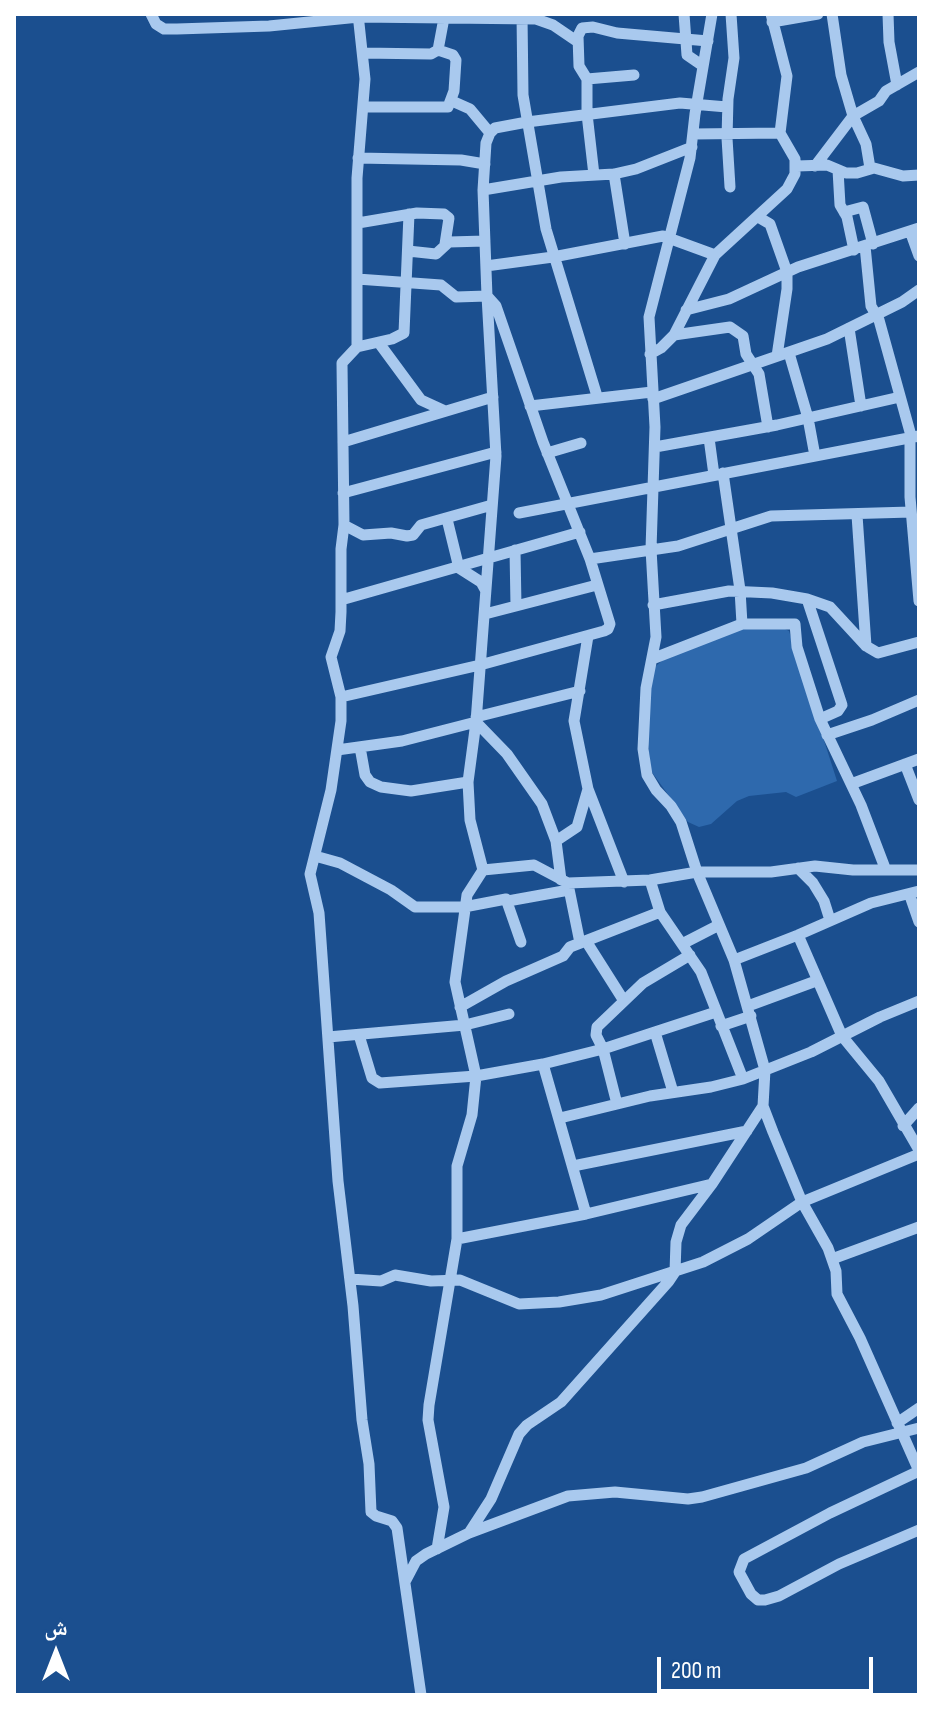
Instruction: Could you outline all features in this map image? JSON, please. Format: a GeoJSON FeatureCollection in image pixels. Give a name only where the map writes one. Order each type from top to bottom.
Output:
{"type":"FeatureCollection","features":[{"type":"Feature","properties":{"kind":"street"},"geometry":{"type":"LineString","coordinates":[[151,14],[156,24],[164,29],[269,26],[358,16],[522,17],[545,20],[578,42]]}},
{"type":"Feature","properties":{"kind":"street"},"geometry":{"type":"LineString","coordinates":[[684,14],[687,55],[703,66]]}},
{"type":"Feature","properties":{"kind":"street"},"geometry":{"type":"LineString","coordinates":[[712,14],[692,147],[649,310],[655,447],[651,549],[656,637],[644,712],[643,749],[647,775],[681,822],[697,872],[734,960],[765,1070],[763,1106],[802,1202],[832,1259],[837,1294],[919,1471],[830,1513],[744,1559],[739,1572],[751,1594],[758,1600],[765,1600],[919,1530]]}},
{"type":"Feature","properties":{"kind":"street"},"geometry":{"type":"LineString","coordinates":[[730,187],[727,107],[734,58],[731,14]]}},
{"type":"Feature","properties":{"kind":"street"},"geometry":{"type":"LineString","coordinates":[[650,354],[674,335],[715,255],[787,189],[797,166],[780,133],[787,76],[772,18],[818,14]]}},
{"type":"Feature","properties":{"kind":"street"},"geometry":{"type":"LineString","coordinates":[[832,14],[839,65],[853,116],[866,144],[870,168]]}},
{"type":"Feature","properties":{"kind":"street"},"geometry":{"type":"LineString","coordinates":[[888,14],[889,42],[897,85]]}},
{"type":"Feature","properties":{"kind":"street"},"geometry":{"type":"LineString","coordinates":[[357,347],[358,158],[363,107],[363,53],[358,16]]}},
{"type":"Feature","properties":{"kind":"street"},"geometry":{"type":"LineString","coordinates":[[522,17],[522,76],[538,183],[553,257],[597,396]]}},
{"type":"Feature","properties":{"kind":"street"},"geometry":{"type":"LineString","coordinates":[[438,50],[444,18]]}},
{"type":"Feature","properties":{"kind":"street"},"geometry":{"type":"LineString","coordinates":[[594,175],[587,114],[587,79],[579,66],[580,32],[585,27],[708,41]]}},
{"type":"Feature","properties":{"kind":"street"},"geometry":{"type":"LineString","coordinates":[[363,53],[431,54],[438,50],[453,55],[456,60],[452,101],[444,109],[363,107]]}},
{"type":"Feature","properties":{"kind":"street"},"geometry":{"type":"LineString","coordinates":[[815,166],[853,116],[879,101],[886,91],[919,72]]}},
{"type":"Feature","properties":{"kind":"street"},"geometry":{"type":"LineString","coordinates":[[587,79],[634,75]]}},
{"type":"Feature","properties":{"kind":"street"},"geometry":{"type":"LineString","coordinates":[[452,101],[470,109],[490,133]]}},
{"type":"Feature","properties":{"kind":"street"},"geometry":{"type":"LineString","coordinates":[[437,1549],[444,1507],[428,1420],[457,1239],[457,1166],[472,1115],[476,1076],[455,982],[467,895],[483,870],[470,820],[468,782],[485,614],[496,452],[483,190],[486,143],[495,128],[527,122],[680,103],[727,107]]}},
{"type":"Feature","properties":{"kind":"street"},"geometry":{"type":"LineString","coordinates":[[693,134],[780,133]]}},
{"type":"Feature","properties":{"kind":"street"},"geometry":{"type":"LineString","coordinates":[[483,190],[561,177],[614,174],[636,169],[692,147]]}},
{"type":"Feature","properties":{"kind":"street"},"geometry":{"type":"LineString","coordinates":[[358,158],[461,160],[485,164]]}},
{"type":"Feature","properties":{"kind":"street"},"geometry":{"type":"LineString","coordinates":[[797,166],[827,165],[857,173],[870,168],[903,176],[919,175]]}},
{"type":"Feature","properties":{"kind":"street"},"geometry":{"type":"LineString","coordinates":[[838,170],[840,205],[864,247]]}},
{"type":"Feature","properties":{"kind":"street"},"geometry":{"type":"LineString","coordinates":[[614,174],[625,244]]}},
{"type":"Feature","properties":{"kind":"street"},"geometry":{"type":"LineString","coordinates":[[844,212],[863,207],[868,291],[915,437],[909,474],[911,512],[916,530],[919,601]]}},
{"type":"Feature","properties":{"kind":"street"},"geometry":{"type":"LineString","coordinates":[[358,223],[409,214],[448,214],[445,244]]}},
{"type":"Feature","properties":{"kind":"street"},"geometry":{"type":"LineString","coordinates":[[409,214],[404,333],[379,343],[357,347],[342,363],[344,525],[340,631],[331,657],[341,697],[331,790],[310,874],[319,913],[338,1181],[369,1464],[371,1512],[392,1521],[397,1528],[421,1695]]}},
{"type":"Feature","properties":{"kind":"street"},"geometry":{"type":"LineString","coordinates":[[758,217],[770,224],[787,272],[783,354],[808,418],[815,456]]}},
{"type":"Feature","properties":{"kind":"street"},"geometry":{"type":"LineString","coordinates":[[686,310],[729,299],[787,272],[915,230],[919,256]]}},
{"type":"Feature","properties":{"kind":"street"},"geometry":{"type":"LineString","coordinates":[[486,266],[663,236],[715,255]]}},
{"type":"Feature","properties":{"kind":"street"},"geometry":{"type":"LineString","coordinates":[[408,251],[436,254],[445,244],[485,241]]}},
{"type":"Feature","properties":{"kind":"street"},"geometry":{"type":"LineString","coordinates":[[357,279],[441,285],[456,297],[487,296]]}},
{"type":"Feature","properties":{"kind":"street"},"geometry":{"type":"LineString","coordinates":[[530,406],[597,396],[652,395],[783,354],[849,328],[918,295]]}},
{"type":"Feature","properties":{"kind":"street"},"geometry":{"type":"LineString","coordinates":[[341,697],[588,636],[608,629],[610,624],[590,559],[547,453],[500,314],[487,296]]}},
{"type":"Feature","properties":{"kind":"street"},"geometry":{"type":"LineString","coordinates":[[674,335],[733,328],[745,339],[746,354],[761,383],[768,427]]}},
{"type":"Feature","properties":{"kind":"street"},"geometry":{"type":"LineString","coordinates":[[849,328],[861,406]]}},
{"type":"Feature","properties":{"kind":"street"},"geometry":{"type":"LineString","coordinates":[[379,343],[421,400],[445,411]]}},
{"type":"Feature","properties":{"kind":"street"},"geometry":{"type":"LineString","coordinates":[[343,442],[493,397]]}},
{"type":"Feature","properties":{"kind":"street"},"geometry":{"type":"LineString","coordinates":[[655,447],[768,427],[900,397]]}},
{"type":"Feature","properties":{"kind":"street"},"geometry":{"type":"LineString","coordinates":[[519,513],[915,437]]}},
{"type":"Feature","properties":{"kind":"street"},"geometry":{"type":"LineString","coordinates":[[709,438],[730,531],[742,624]]}},
{"type":"Feature","properties":{"kind":"street"},"geometry":{"type":"LineString","coordinates":[[547,453],[581,443]]}},
{"type":"Feature","properties":{"kind":"street"},"geometry":{"type":"LineString","coordinates":[[343,493],[496,452]]}},
{"type":"Feature","properties":{"kind":"street"},"geometry":{"type":"LineString","coordinates":[[344,525],[363,535],[387,533],[407,536],[413,535],[421,525],[492,505]]}},
{"type":"Feature","properties":{"kind":"street"},"geometry":{"type":"LineString","coordinates":[[590,559],[678,546],[771,516],[911,512]]}},
{"type":"Feature","properties":{"kind":"street"},"geometry":{"type":"LineString","coordinates":[[857,515],[866,646]]}},
{"type":"Feature","properties":{"kind":"street"},"geometry":{"type":"LineString","coordinates":[[447,519],[459,568],[481,582],[486,591]]}},
{"type":"Feature","properties":{"kind":"street"},"geometry":{"type":"LineString","coordinates":[[341,600],[580,532]]}},
{"type":"Feature","properties":{"kind":"street"},"geometry":{"type":"LineString","coordinates":[[515,550],[516,606]]}},
{"type":"Feature","properties":{"kind":"street"},"geometry":{"type":"LineString","coordinates":[[485,614],[597,585]]}},
{"type":"Feature","properties":{"kind":"street"},"geometry":{"type":"LineString","coordinates":[[653,605],[740,590],[801,598],[830,607],[866,646],[878,653],[919,642]]}},
{"type":"Feature","properties":{"kind":"street"},"geometry":{"type":"LineString","coordinates":[[801,598],[795,624],[797,647],[820,719],[851,784],[885,868]]}},
{"type":"Feature","properties":{"kind":"street"},"geometry":{"type":"LineString","coordinates":[[801,598],[842,705],[838,711],[820,719]]}},
{"type":"Feature","properties":{"kind":"street"},"geometry":{"type":"LineString","coordinates":[[652,659],[742,624],[795,624]]}},
{"type":"Feature","properties":{"kind":"street"},"geometry":{"type":"LineString","coordinates":[[588,636],[574,721],[588,789],[624,882]]}},
{"type":"Feature","properties":{"kind":"street"},"geometry":{"type":"LineString","coordinates":[[337,750],[402,741],[580,691]]}},
{"type":"Feature","properties":{"kind":"street"},"geometry":{"type":"LineString","coordinates":[[827,735],[919,700]]}},
{"type":"Feature","properties":{"kind":"street"},"geometry":{"type":"LineString","coordinates":[[476,720],[507,754],[542,804],[556,841],[583,942],[624,1001]]}},
{"type":"Feature","properties":{"kind":"street"},"geometry":{"type":"LineString","coordinates":[[360,747],[365,775],[370,782],[381,787],[411,791],[468,782]]}},
{"type":"Feature","properties":{"kind":"street"},"geometry":{"type":"LineString","coordinates":[[851,784],[919,759]]}},
{"type":"Feature","properties":{"kind":"street"},"geometry":{"type":"LineString","coordinates":[[905,764],[919,800]]}},
{"type":"Feature","properties":{"kind":"street"},"geometry":{"type":"LineString","coordinates":[[556,841],[577,827],[588,789]]}},
{"type":"Feature","properties":{"kind":"street"},"geometry":{"type":"LineString","coordinates":[[315,856],[340,863],[391,890],[415,907],[464,907],[504,898],[508,901],[521,942]]}},
{"type":"Feature","properties":{"kind":"street"},"geometry":{"type":"LineString","coordinates":[[483,870],[534,865],[566,884]]}},
{"type":"Feature","properties":{"kind":"street"},"geometry":{"type":"LineString","coordinates":[[508,901],[566,884],[650,880],[697,872],[771,872],[815,866],[853,870],[919,870]]}},
{"type":"Feature","properties":{"kind":"street"},"geometry":{"type":"LineString","coordinates":[[798,868],[818,892],[830,920]]}},
{"type":"Feature","properties":{"kind":"street"},"geometry":{"type":"LineString","coordinates":[[650,880],[660,912],[701,972],[743,1079]]}},
{"type":"Feature","properties":{"kind":"street"},"geometry":{"type":"LineString","coordinates":[[734,960],[871,903],[914,894],[919,922]]}},
{"type":"Feature","properties":{"kind":"street"},"geometry":{"type":"LineString","coordinates":[[460,1007],[506,981],[563,956],[570,947],[660,912]]}},
{"type":"Feature","properties":{"kind":"street"},"geometry":{"type":"LineString","coordinates":[[684,943],[719,925]]}},
{"type":"Feature","properties":{"kind":"street"},"geometry":{"type":"LineString","coordinates":[[350,1279],[381,1281],[395,1275],[449,1282],[460,1280],[484,1288],[502,1299],[533,1304],[601,1295],[722,1254],[802,1202],[919,1152],[879,1081],[842,1036],[798,935]]}},
{"type":"Feature","properties":{"kind":"street"},"geometry":{"type":"LineString","coordinates":[[617,1104],[603,1049],[596,1035],[597,1027],[643,983],[690,955]]}},
{"type":"Feature","properties":{"kind":"street"},"geometry":{"type":"LineString","coordinates":[[721,1026],[816,981]]}},
{"type":"Feature","properties":{"kind":"street"},"geometry":{"type":"LineString","coordinates":[[560,1118],[743,1079],[811,1052],[919,1001]]}},
{"type":"Feature","properties":{"kind":"street"},"geometry":{"type":"LineString","coordinates":[[359,1035],[375,1082],[476,1076],[603,1049],[716,1012]]}},
{"type":"Feature","properties":{"kind":"street"},"geometry":{"type":"LineString","coordinates":[[328,1037],[465,1025],[509,1014]]}},
{"type":"Feature","properties":{"kind":"street"},"geometry":{"type":"LineString","coordinates":[[655,1032],[673,1092]]}},
{"type":"Feature","properties":{"kind":"street"},"geometry":{"type":"LineString","coordinates":[[543,1064],[586,1214]]}},
{"type":"Feature","properties":{"kind":"street"},"geometry":{"type":"LineString","coordinates":[[469,1533],[491,1499],[519,1434],[561,1402],[675,1272],[676,1242],[681,1225],[763,1106]]}},
{"type":"Feature","properties":{"kind":"street"},"geometry":{"type":"LineString","coordinates":[[903,1126],[919,1108]]}},
{"type":"Feature","properties":{"kind":"street"},"geometry":{"type":"LineString","coordinates":[[573,1166],[747,1131]]}},
{"type":"Feature","properties":{"kind":"street"},"geometry":{"type":"LineString","coordinates":[[457,1239],[586,1214],[712,1184]]}},
{"type":"Feature","properties":{"kind":"street"},"geometry":{"type":"LineString","coordinates":[[832,1259],[919,1227]]}},
{"type":"Feature","properties":{"kind":"street"},"geometry":{"type":"LineString","coordinates":[[406,1580],[416,1561],[437,1549],[469,1533],[568,1496],[615,1492],[688,1499],[702,1497],[806,1468],[899,1427],[919,1408]]}},
{"type":"Feature","properties":{"kind":"street"},"geometry":{"type":"LineString","coordinates":[[899,1427],[919,1428]]}},
{"type":"Feature","properties":{"kind":"shaded area"},"geometry":{"type":"Polygon","coordinates":[[[746,627],[781,627],[789,631],[837,781],[796,797],[786,792],[749,796],[737,801],[711,824],[699,827],[688,822],[651,771],[647,734],[652,669],[668,656],[746,627]]]}}]}
